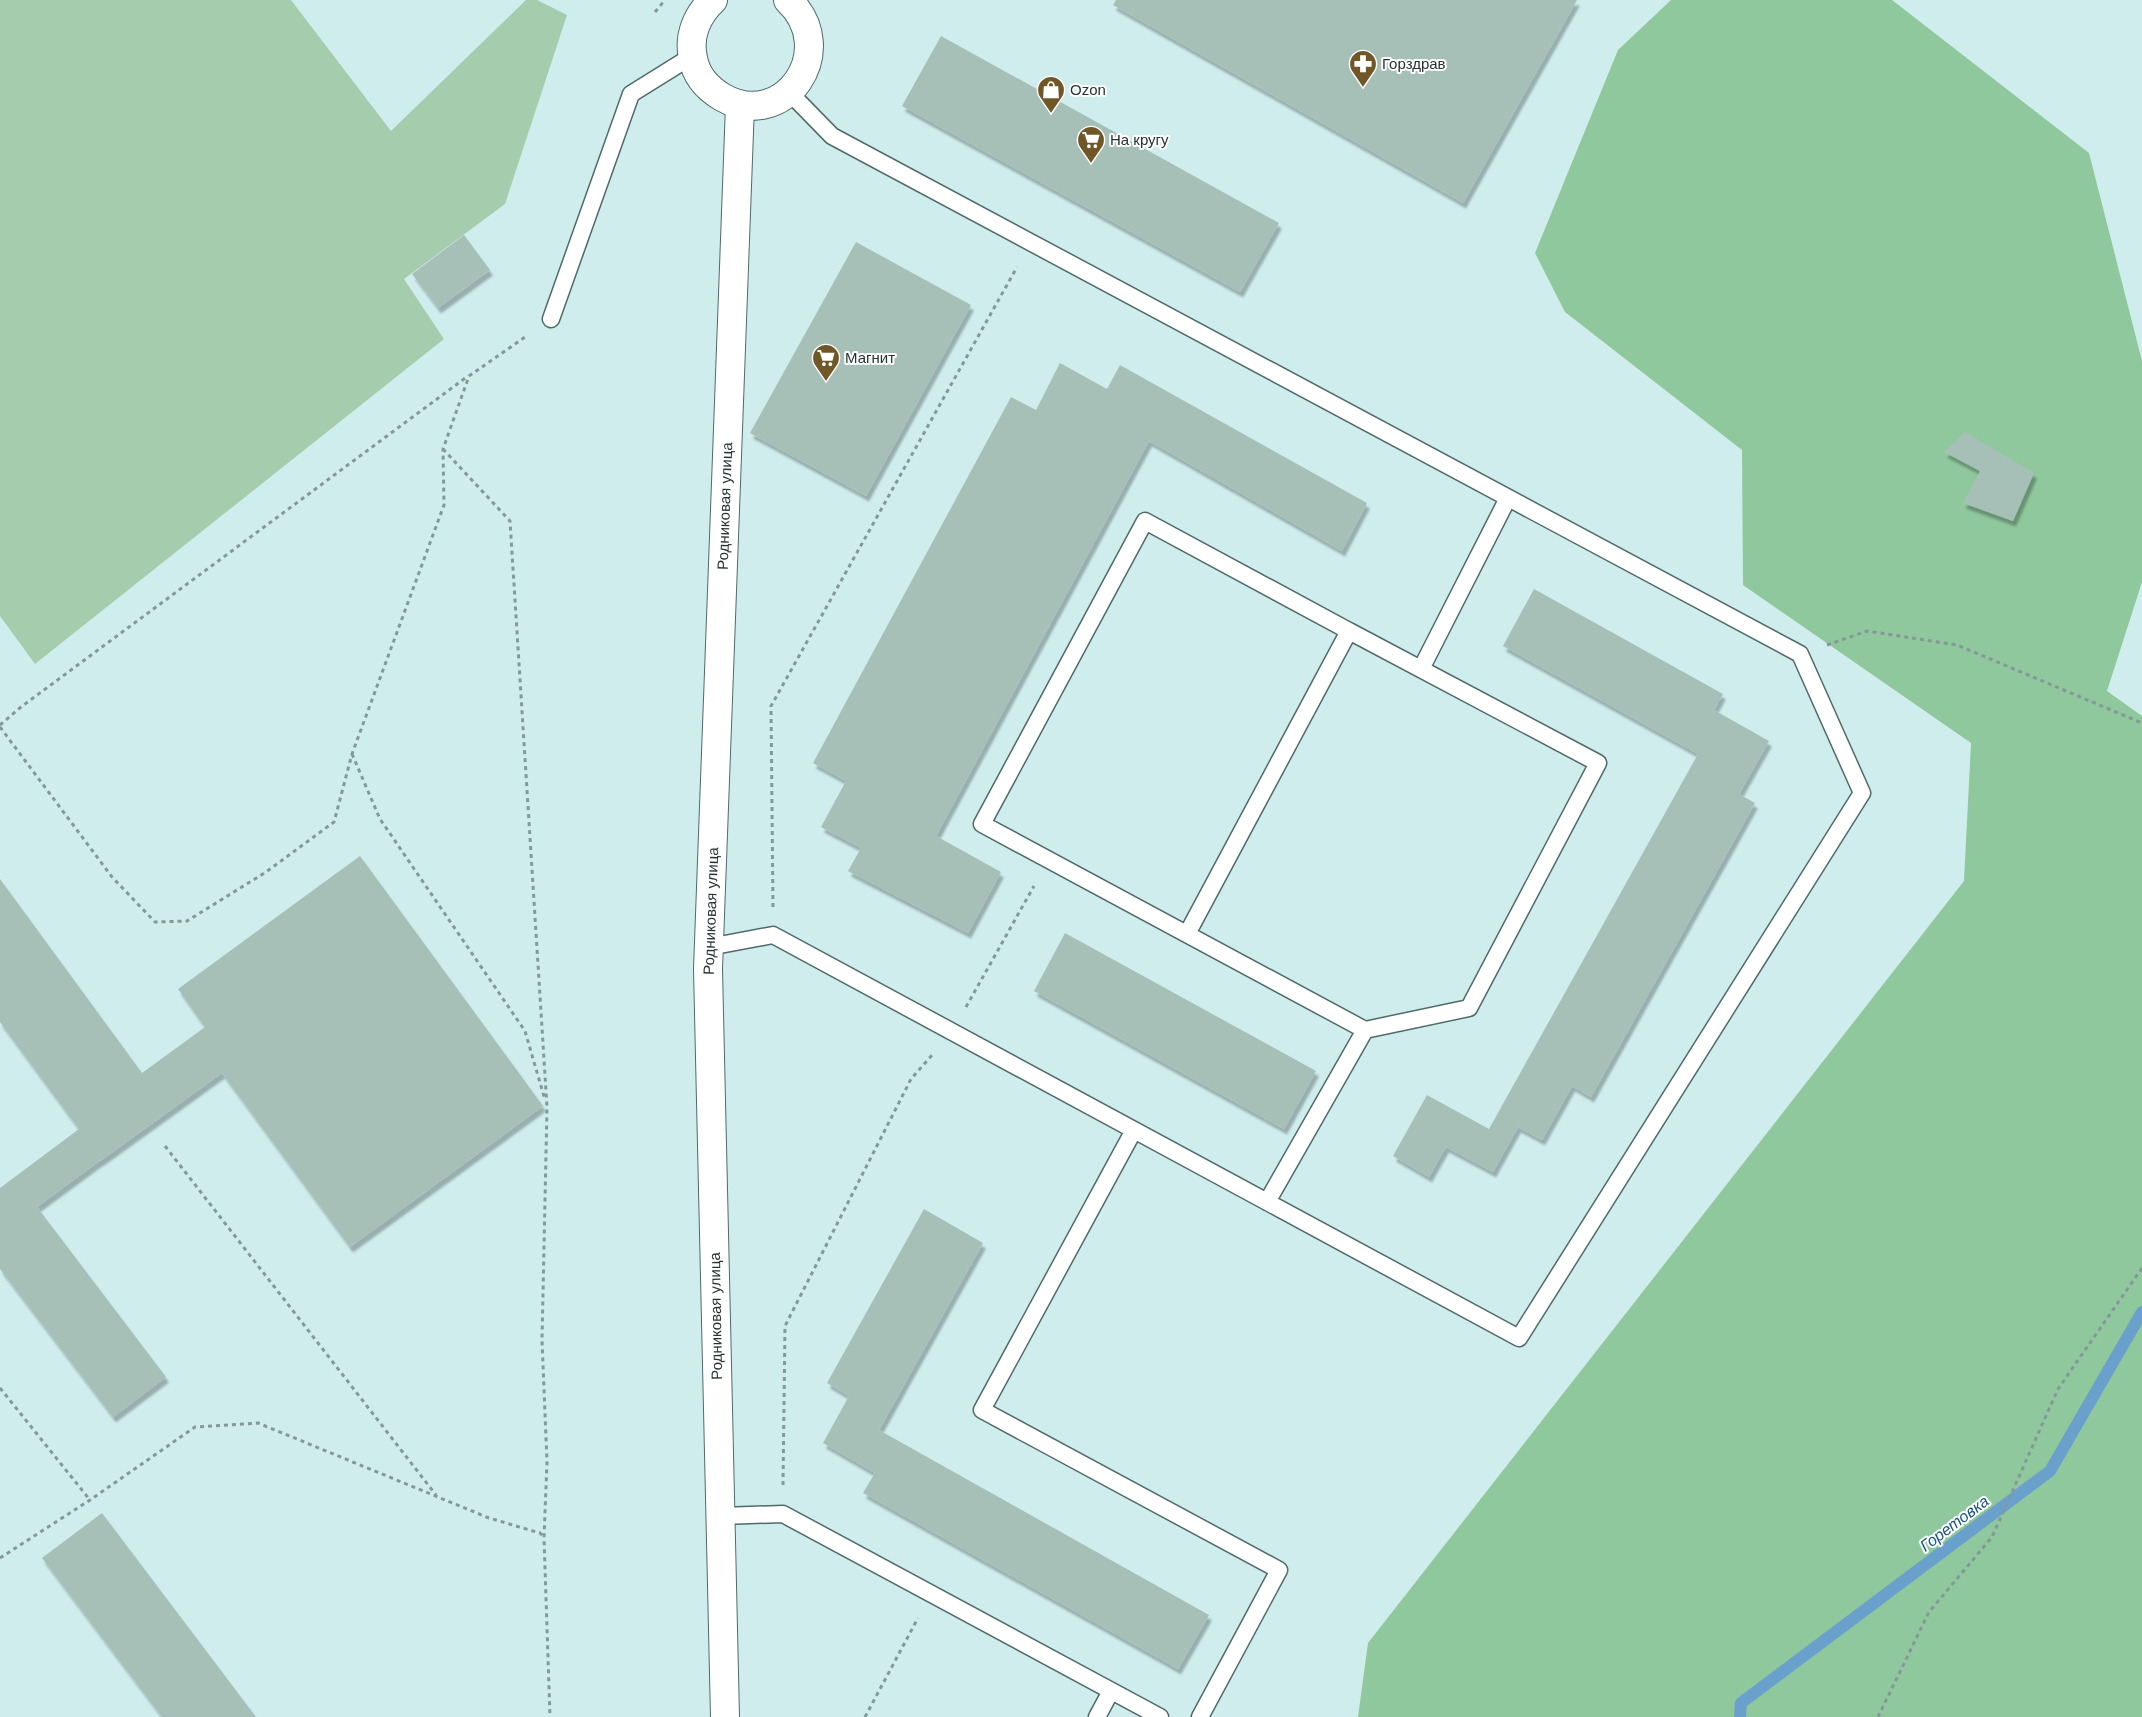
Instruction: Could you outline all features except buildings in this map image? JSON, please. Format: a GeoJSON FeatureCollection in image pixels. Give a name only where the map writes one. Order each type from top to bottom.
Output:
{"type":"FeatureCollection","features":[{"type":"Feature","properties":{"kind":"street"},"geometry":{"type":"LineString","coordinates":[[702,6],[692,36],[692,56],[699,76],[712,92],[730,102],[740,105],[761,105],[789,92],[804,71],[810,46],[804,21],[796,8],[788,0]]}},
{"type":"Feature","properties":{"kind":"street","name":"Родниковая улица"},"geometry":{"type":"LineString","coordinates":[[725,1717],[708,979],[740,105]]}},
{"type":"Feature","properties":{"kind":"lane"},"geometry":{"type":"LineString","coordinates":[[551,319],[631,94],[692,56]]}},
{"type":"Feature","properties":{"kind":"lane"},"geometry":{"type":"LineString","coordinates":[[709,947],[774,935],[1519,1338],[1862,793],[1800,654],[832,136],[789,92]]}},
{"type":"Feature","properties":{"kind":"lane"},"geometry":{"type":"LineString","coordinates":[[1421,669],[1508,498]]}},
{"type":"Feature","properties":{"kind":"lane"},"geometry":{"type":"LineString","coordinates":[[1145,521],[1421,669],[1598,763],[1468,1008],[1365,1030],[982,824],[1145,521]]}},
{"type":"Feature","properties":{"kind":"lane"},"geometry":{"type":"LineString","coordinates":[[1187,934],[1348,631]]}},
{"type":"Feature","properties":{"kind":"lane"},"geometry":{"type":"LineString","coordinates":[[1267,1202],[1365,1030]]}},
{"type":"Feature","properties":{"kind":"lane"},"geometry":{"type":"LineString","coordinates":[[1134,1130],[982,1410],[1279,1570],[1200,1717]]}},
{"type":"Feature","properties":{"kind":"lane"},"geometry":{"type":"LineString","coordinates":[[721,1516],[783,1514],[1160,1717]]}},
{"type":"Feature","properties":{"kind":"lane"},"geometry":{"type":"LineString","coordinates":[[1097,1717],[1111,1690]]}},
{"type":"Feature","properties":{"kind":"path"},"geometry":{"type":"LineString","coordinates":[[655,12],[665,0]]}},
{"type":"Feature","properties":{"kind":"path"},"geometry":{"type":"LineString","coordinates":[[774,935],[771,706],[1031,243]]}},
{"type":"Feature","properties":{"kind":"path"},"geometry":{"type":"LineString","coordinates":[[469,376],[443,449],[444,506],[352,754],[334,822],[266,872],[187,921],[154,922],[112,877],[0,726],[21,707],[469,376],[551,319]]}},
{"type":"Feature","properties":{"kind":"path"},"geometry":{"type":"LineString","coordinates":[[443,449],[510,521],[547,1106],[542,1340],[547,1462],[544,1538],[550,1717]]}},
{"type":"Feature","properties":{"kind":"path"},"geometry":{"type":"LineString","coordinates":[[1800,654],[1867,631],[1957,645],[2142,724]]}},
{"type":"Feature","properties":{"kind":"path"},"geometry":{"type":"LineString","coordinates":[[352,754],[380,819],[525,1031],[547,1106]]}},
{"type":"Feature","properties":{"kind":"path"},"geometry":{"type":"LineString","coordinates":[[783,1514],[785,1326],[911,1079],[952,1032],[1049,860]]}},
{"type":"Feature","properties":{"kind":"path"},"geometry":{"type":"LineString","coordinates":[[165,1146],[437,1496]]}},
{"type":"Feature","properties":{"kind":"path"},"geometry":{"type":"LineString","coordinates":[[1878,1717],[1929,1612],[1992,1537],[2058,1389],[2142,1268]]}},
{"type":"Feature","properties":{"kind":"path"},"geometry":{"type":"LineString","coordinates":[[0,1388],[90,1500]]}},
{"type":"Feature","properties":{"kind":"path"},"geometry":{"type":"LineString","coordinates":[[0,1558],[90,1500],[195,1427],[258,1423],[489,1518],[540,1533],[544,1538]]}},
{"type":"Feature","properties":{"kind":"path"},"geometry":{"type":"LineString","coordinates":[[865,1717],[931,1594]]}},
{"type":"Feature","properties":{"kind":"green space"},"geometry":{"type":"Polygon","coordinates":[[[0,0],[291,0],[391,131],[526,0],[537,0],[567,15],[505,204],[404,279],[444,339],[35,664],[0,616],[0,0]]]}},
{"type":"Feature","properties":{"kind":"green space"},"geometry":{"type":"Polygon","coordinates":[[[1671,0],[1892,0],[2089,153],[2142,361],[2142,582],[2107,691],[2142,716],[2142,1717],[1358,1717],[1368,1643],[1964,881],[1971,743],[1743,585],[1742,450],[1565,312],[1535,253],[1618,50],[1671,0]]]}},
{"type":"Feature","properties":{"kind":"waterway","name":"Горетовка"},"geometry":{"type":"LineString","coordinates":[[1740,1717],[1741,1703],[2050,1471],[2142,1312]]}},
{"type":"Feature","properties":{"kind":"place","name":"Горздрав"},"geometry":{"type":"Point","coordinates":[1363,88]}},
{"type":"Feature","properties":{"kind":"place","name":"Ozon"},"geometry":{"type":"Point","coordinates":[1051,114]}},
{"type":"Feature","properties":{"kind":"place","name":"На кругу"},"geometry":{"type":"Point","coordinates":[1091,164]}},
{"type":"Feature","properties":{"kind":"place","name":"Магнит"},"geometry":{"type":"Point","coordinates":[826,382]}}]}
